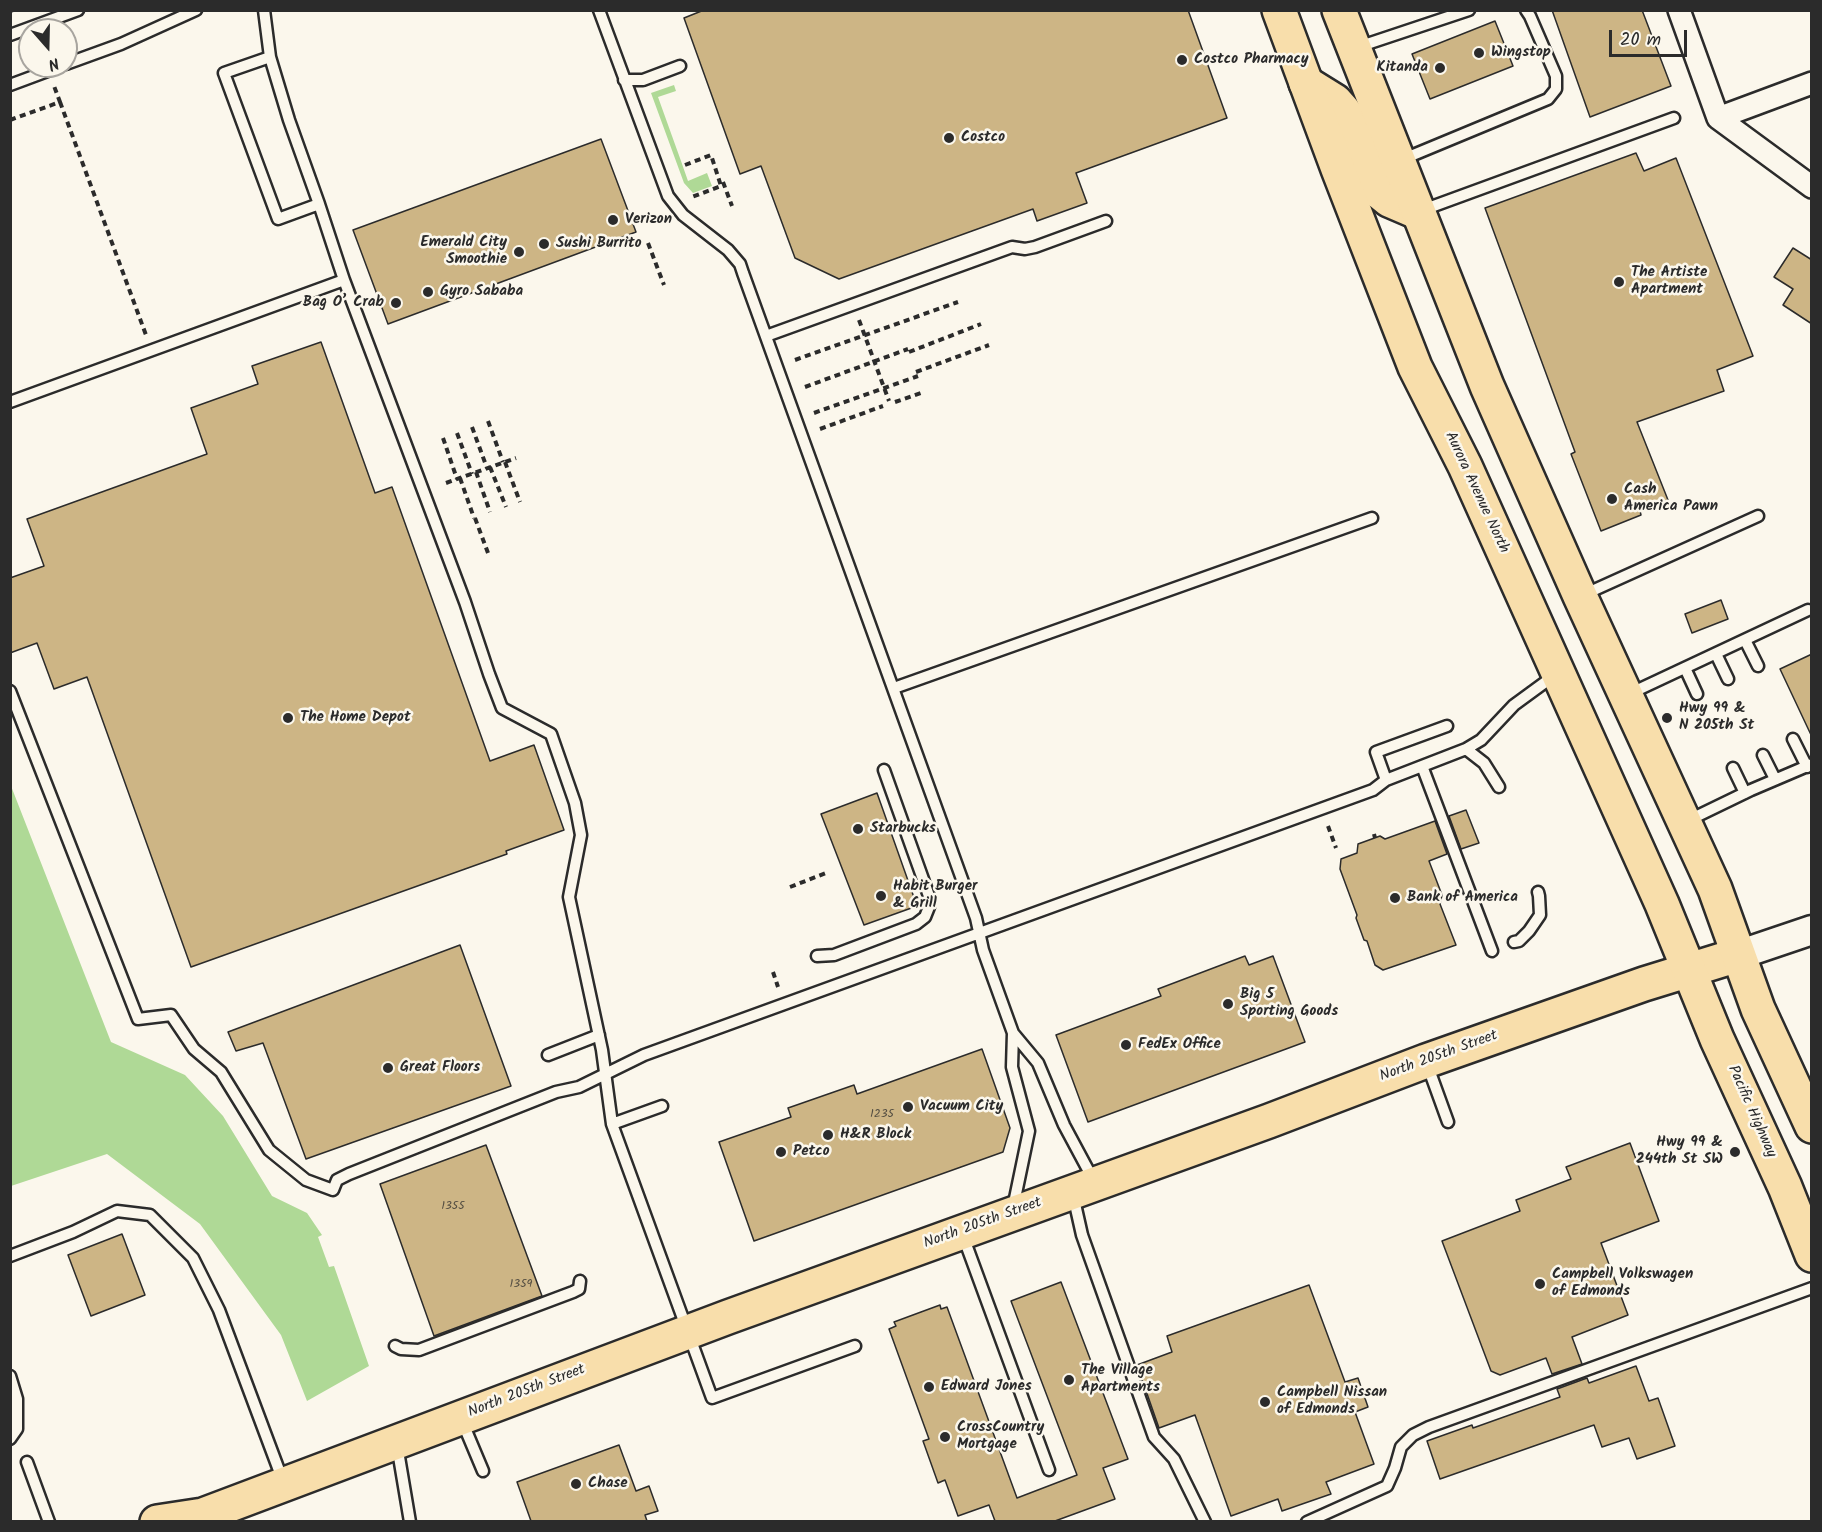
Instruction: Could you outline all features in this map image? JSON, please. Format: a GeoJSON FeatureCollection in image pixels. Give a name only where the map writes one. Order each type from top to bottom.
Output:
{"type":"FeatureCollection","features":[{"type":"Feature","properties":{"kind":"main road","name":"Aurora Avenue North"},"geometry":{"type":"LineString","coordinates":[[1279,10],[1415,367],[1465,466],[1662,904],[1689,970]]}},
{"type":"Feature","properties":{"kind":"main road"},"geometry":{"type":"LineString","coordinates":[[1338,10],[1487,386],[1580,596],[1715,889],[1758,1009],[1812,1126]]}},
{"type":"Feature","properties":{"kind":"main road"},"geometry":{"type":"LineString","coordinates":[[1306,83],[1335,101],[1350,120],[1372,181],[1378,191],[1389,200],[1417,212]]}},
{"type":"Feature","properties":{"kind":"main road","name":"North 205th Street"},"geometry":{"type":"LineString","coordinates":[[157,1521],[200,1519],[284,1484],[686,1332],[1269,1121],[1426,1061],[1644,984],[1738,955]]}},
{"type":"Feature","properties":{"kind":"main road","name":"Pacific Highway"},"geometry":{"type":"LineString","coordinates":[[1689,970],[1717,1039],[1785,1187],[1812,1255]]}},
{"type":"Feature","properties":{"kind":"street"},"geometry":{"type":"LineString","coordinates":[[1679,10],[1718,118],[1812,187]]}},
{"type":"Feature","properties":{"kind":"street"},"geometry":{"type":"LineString","coordinates":[[1718,118],[1812,82]]}},
{"type":"Feature","properties":{"kind":"street","name":"North 205th Street"},"geometry":{"type":"LineString","coordinates":[[1738,955],[1812,930]]}},
{"type":"Feature","properties":{"kind":"lane"},"geometry":{"type":"LineString","coordinates":[[10,35],[78,10]]}},
{"type":"Feature","properties":{"kind":"lane"},"geometry":{"type":"LineString","coordinates":[[78,60],[121,44],[196,10]]}},
{"type":"Feature","properties":{"kind":"lane"},"geometry":{"type":"LineString","coordinates":[[264,10],[270,57],[289,120],[344,280],[502,708],[551,734],[575,803],[581,835],[569,897],[599,1035],[612,1124],[712,1398],[855,1346]]}},
{"type":"Feature","properties":{"kind":"lane"},"geometry":{"type":"LineString","coordinates":[[599,10],[668,196],[683,215],[719,242],[735,258],[743,273],[976,918],[983,950],[1013,1033],[1038,1063],[1064,1125],[1084,1188],[1082,1235],[1154,1437],[1174,1459],[1205,1521]]}},
{"type":"Feature","properties":{"kind":"lane"},"geometry":{"type":"LineString","coordinates":[[1354,48],[1469,10]]}},
{"type":"Feature","properties":{"kind":"lane"},"geometry":{"type":"LineString","coordinates":[[1397,162],[1548,99],[1556,89],[1556,76],[1526,10]]}},
{"type":"Feature","properties":{"kind":"lane"},"geometry":{"type":"LineString","coordinates":[[270,57],[224,73],[278,219],[319,204]]}},
{"type":"Feature","properties":{"kind":"lane"},"geometry":{"type":"LineString","coordinates":[[624,80],[643,80],[680,66]]}},
{"type":"Feature","properties":{"kind":"lane"},"geometry":{"type":"LineString","coordinates":[[10,85],[29,78]]}},
{"type":"Feature","properties":{"kind":"lane"},"geometry":{"type":"LineString","coordinates":[[1417,212],[1674,118]]}},
{"type":"Feature","properties":{"kind":"lane"},"geometry":{"type":"LineString","coordinates":[[765,336],[1012,247],[1035,248],[1106,221]]}},
{"type":"Feature","properties":{"kind":"lane"},"geometry":{"type":"LineString","coordinates":[[10,402],[344,280]]}},
{"type":"Feature","properties":{"kind":"lane"},"geometry":{"type":"LineString","coordinates":[[1580,596],[1758,516]]}},
{"type":"Feature","properties":{"kind":"lane"},"geometry":{"type":"LineString","coordinates":[[894,688],[1372,518]]}},
{"type":"Feature","properties":{"kind":"lane"},"geometry":{"type":"LineString","coordinates":[[1626,695],[1808,610]]}},
{"type":"Feature","properties":{"kind":"lane"},"geometry":{"type":"LineString","coordinates":[[1745,640],[1758,666]]}},
{"type":"Feature","properties":{"kind":"lane"},"geometry":{"type":"LineString","coordinates":[[1716,654],[1728,679]]}},
{"type":"Feature","properties":{"kind":"lane"},"geometry":{"type":"LineString","coordinates":[[1685,668],[1698,694]]}},
{"type":"Feature","properties":{"kind":"lane"},"geometry":{"type":"LineString","coordinates":[[10,691],[138,1019],[171,1015],[194,1049],[221,1072],[269,1150],[306,1180],[333,1190],[337,1180],[349,1174],[556,1092],[579,1087],[654,1051],[1373,790],[1386,780],[1466,749],[1481,740],[1527,695],[1558,673]]}},
{"type":"Feature","properties":{"kind":"lane"},"geometry":{"type":"LineString","coordinates":[[1386,780],[1376,752],[1447,726]]}},
{"type":"Feature","properties":{"kind":"lane"},"geometry":{"type":"LineString","coordinates":[[1684,822],[1775,779],[1809,766],[1793,739]]}},
{"type":"Feature","properties":{"kind":"lane"},"geometry":{"type":"LineString","coordinates":[[1466,749],[1484,764],[1499,787]]}},
{"type":"Feature","properties":{"kind":"lane"},"geometry":{"type":"LineString","coordinates":[[1763,755],[1775,779]]}},
{"type":"Feature","properties":{"kind":"lane"},"geometry":{"type":"LineString","coordinates":[[1422,766],[1492,951]]}},
{"type":"Feature","properties":{"kind":"lane"},"geometry":{"type":"LineString","coordinates":[[1733,768],[1745,793]]}},
{"type":"Feature","properties":{"kind":"lane"},"geometry":{"type":"LineString","coordinates":[[817,956],[834,955],[916,924],[925,917],[929,908],[929,896],[884,770]]}},
{"type":"Feature","properties":{"kind":"lane"},"geometry":{"type":"LineString","coordinates":[[1514,942],[1519,941],[1529,931],[1540,915],[1538,892]]}},
{"type":"Feature","properties":{"kind":"lane"},"geometry":{"type":"LineString","coordinates":[[1012,1214],[1029,1131],[1012,1067],[1013,1033]]}},
{"type":"Feature","properties":{"kind":"lane"},"geometry":{"type":"LineString","coordinates":[[548,1055],[599,1035]]}},
{"type":"Feature","properties":{"kind":"lane"},"geometry":{"type":"LineString","coordinates":[[1426,1061],[1449,1122]]}},
{"type":"Feature","properties":{"kind":"lane"},"geometry":{"type":"LineString","coordinates":[[612,1124],[662,1106]]}},
{"type":"Feature","properties":{"kind":"lane"},"geometry":{"type":"LineString","coordinates":[[10,1256],[74,1232],[117,1211],[150,1215],[193,1258],[219,1310],[284,1484]]}},
{"type":"Feature","properties":{"kind":"lane"},"geometry":{"type":"LineString","coordinates":[[962,1233],[1050,1470]]}},
{"type":"Feature","properties":{"kind":"lane"},"geometry":{"type":"LineString","coordinates":[[395,1346],[401,1349],[418,1350],[573,1292],[579,1289],[580,1281]]}},
{"type":"Feature","properties":{"kind":"lane"},"geometry":{"type":"LineString","coordinates":[[1306,1521],[1387,1486],[1401,1447],[1413,1435],[1429,1427],[1812,1288]]}},
{"type":"Feature","properties":{"kind":"lane"},"geometry":{"type":"LineString","coordinates":[[10,1376],[18,1399],[17,1429],[10,1439]]}},
{"type":"Feature","properties":{"kind":"lane"},"geometry":{"type":"LineString","coordinates":[[461,1417],[483,1471]]}},
{"type":"Feature","properties":{"kind":"lane"},"geometry":{"type":"LineString","coordinates":[[396,1441],[410,1521]]}},
{"type":"Feature","properties":{"kind":"lane"},"geometry":{"type":"LineString","coordinates":[[27,1462],[49,1521]]}},
{"type":"Feature","properties":{"kind":"path"},"geometry":{"type":"LineString","coordinates":[[51,78],[152,351]]}},
{"type":"Feature","properties":{"kind":"path"},"geometry":{"type":"LineString","coordinates":[[10,120],[60,102]]}},
{"type":"Feature","properties":{"kind":"path"},"geometry":{"type":"LineString","coordinates":[[685,165],[711,155],[721,186],[692,197]]}},
{"type":"Feature","properties":{"kind":"path"},"geometry":{"type":"LineString","coordinates":[[723,182],[732,206]]}},
{"type":"Feature","properties":{"kind":"path"},"geometry":{"type":"LineString","coordinates":[[648,243],[664,285]]}},
{"type":"Feature","properties":{"kind":"path"},"geometry":{"type":"LineString","coordinates":[[795,360],[958,302]]}},
{"type":"Feature","properties":{"kind":"path"},"geometry":{"type":"LineString","coordinates":[[858,318],[889,401]]}},
{"type":"Feature","properties":{"kind":"path"},"geometry":{"type":"LineString","coordinates":[[805,387],[981,324]]}},
{"type":"Feature","properties":{"kind":"path"},"geometry":{"type":"LineString","coordinates":[[814,412],[884,388],[989,345]]}},
{"type":"Feature","properties":{"kind":"path"},"geometry":{"type":"LineString","coordinates":[[895,402],[924,392]]}},
{"type":"Feature","properties":{"kind":"path"},"geometry":{"type":"LineString","coordinates":[[820,429],[883,406]]}},
{"type":"Feature","properties":{"kind":"path"},"geometry":{"type":"LineString","coordinates":[[488,422],[520,502]]}},
{"type":"Feature","properties":{"kind":"path"},"geometry":{"type":"LineString","coordinates":[[472,427],[506,507]]}},
{"type":"Feature","properties":{"kind":"path"},"geometry":{"type":"LineString","coordinates":[[457,433],[490,512]]}},
{"type":"Feature","properties":{"kind":"path"},"geometry":{"type":"LineString","coordinates":[[443,438],[488,553]]}},
{"type":"Feature","properties":{"kind":"path"},"geometry":{"type":"LineString","coordinates":[[446,483],[516,458]]}},
{"type":"Feature","properties":{"kind":"path"},"geometry":{"type":"LineString","coordinates":[[1327,822],[1336,848]]}},
{"type":"Feature","properties":{"kind":"path"},"geometry":{"type":"LineString","coordinates":[[790,887],[826,873]]}},
{"type":"Feature","properties":{"kind":"path"},"geometry":{"type":"LineString","coordinates":[[773,972],[778,988]]}},
{"type":"Feature","properties":{"kind":"green space"},"geometry":{"type":"Polygon","coordinates":[[[674,85],[676,91],[658,97],[688,181],[707,173],[712,186],[693,193],[684,183],[651,93],[674,85]]]}},
{"type":"Feature","properties":{"kind":"green space"},"geometry":{"type":"Polygon","coordinates":[[[11,786],[111,1042],[185,1075],[223,1116],[272,1196],[307,1213],[322,1235],[318,1237],[329,1267],[334,1266],[369,1366],[307,1401],[281,1335],[200,1224],[107,1154],[11,1186],[11,786]]]}},
{"type":"Feature","properties":{"kind":"building","name":"Costco"},"geometry":{"type":"Polygon","coordinates":[[[704,10],[1188,10],[1227,118],[1076,173],[1087,203],[1037,221],[1033,209],[839,279],[795,258],[761,166],[740,174],[684,18],[704,10]]]}},
{"type":"Feature","properties":{"kind":"building"},"geometry":{"type":"Polygon","coordinates":[[[1552,10],[1642,10],[1671,86],[1590,117],[1552,10]]]}},
{"type":"Feature","properties":{"kind":"building"},"geometry":{"type":"Polygon","coordinates":[[[1495,21],[1513,66],[1430,99],[1412,54],[1495,21]]]}},
{"type":"Feature","properties":{"kind":"building"},"geometry":{"type":"Polygon","coordinates":[[[601,139],[636,232],[388,324],[353,230],[601,139]]]}},
{"type":"Feature","properties":{"kind":"building","name":"The Artiste Apartment"},"geometry":{"type":"Polygon","coordinates":[[[1636,153],[1644,171],[1676,158],[1753,356],[1717,370],[1724,391],[1637,422],[1668,500],[1640,511],[1641,515],[1601,531],[1571,454],[1575,452],[1485,208],[1636,153]]]}},
{"type":"Feature","properties":{"kind":"building"},"geometry":{"type":"Polygon","coordinates":[[[1793,248],[1812,260],[1812,324],[1783,305],[1793,289],[1774,277],[1793,248]]]}},
{"type":"Feature","properties":{"kind":"building","name":"The Home Depot"},"geometry":{"type":"Polygon","coordinates":[[[321,342],[375,493],[392,487],[490,761],[534,745],[564,830],[506,851],[507,854],[191,967],[87,677],[54,689],[37,643],[10,653],[10,578],[44,566],[27,519],[207,454],[191,408],[258,384],[252,366],[321,342]]]}},
{"type":"Feature","properties":{"kind":"building"},"geometry":{"type":"Polygon","coordinates":[[[1721,600],[1728,619],[1692,633],[1685,614],[1721,600]]]}},
{"type":"Feature","properties":{"kind":"building"},"geometry":{"type":"Polygon","coordinates":[[[1812,654],[1812,737],[1780,669],[1812,654]]]}},
{"type":"Feature","properties":{"kind":"building"},"geometry":{"type":"Polygon","coordinates":[[[877,793],[917,906],[864,925],[821,814],[877,793]]]}},
{"type":"Feature","properties":{"kind":"building"},"geometry":{"type":"Polygon","coordinates":[[[1466,810],[1479,843],[1461,849],[1449,816],[1466,810]]]}},
{"type":"Feature","properties":{"kind":"building","name":"Bank of America"},"geometry":{"type":"Polygon","coordinates":[[[1435,821],[1447,854],[1429,861],[1442,895],[1440,904],[1456,945],[1383,970],[1375,965],[1367,941],[1364,940],[1340,869],[1341,859],[1357,853],[1358,844],[1380,836],[1385,839],[1435,821]]]}},
{"type":"Feature","properties":{"kind":"building","name":"Great Floors"},"geometry":{"type":"Polygon","coordinates":[[[460,945],[511,1086],[306,1159],[263,1043],[236,1051],[228,1032],[460,945]]]}},
{"type":"Feature","properties":{"kind":"building"},"geometry":{"type":"Polygon","coordinates":[[[1245,956],[1249,965],[1273,956],[1305,1042],[1088,1122],[1056,1035],[1161,996],[1158,989],[1245,956]]]}},
{"type":"Feature","properties":{"kind":"building"},"geometry":{"type":"Polygon","coordinates":[[[982,1049],[1010,1128],[1003,1152],[754,1241],[719,1142],[791,1117],[788,1108],[854,1085],[857,1094],[982,1049]]]}},
{"type":"Feature","properties":{"kind":"building"},"geometry":{"type":"Polygon","coordinates":[[[1630,1143],[1659,1221],[1601,1243],[1628,1315],[1572,1337],[1582,1364],[1552,1374],[1546,1358],[1500,1375],[1491,1371],[1442,1241],[1520,1211],[1516,1200],[1571,1179],[1566,1167],[1630,1143]]]}},
{"type":"Feature","properties":{"kind":"building"},"geometry":{"type":"Polygon","coordinates":[[[486,1145],[542,1296],[434,1336],[380,1184],[486,1145]]]}},
{"type":"Feature","properties":{"kind":"building"},"geometry":{"type":"Polygon","coordinates":[[[122,1234],[145,1295],[91,1316],[68,1255],[122,1234]]]}},
{"type":"Feature","properties":{"kind":"building"},"geometry":{"type":"Polygon","coordinates":[[[1061,1282],[1128,1459],[1103,1468],[1115,1499],[1055,1521],[995,1521],[989,1505],[958,1516],[945,1480],[938,1483],[923,1441],[929,1439],[889,1329],[896,1326],[894,1322],[940,1305],[941,1309],[947,1307],[1017,1498],[1077,1475],[1011,1301],[1061,1282]]]}},
{"type":"Feature","properties":{"kind":"building"},"geometry":{"type":"Polygon","coordinates":[[[1309,1285],[1345,1382],[1358,1378],[1368,1407],[1355,1412],[1374,1464],[1326,1482],[1331,1494],[1282,1511],[1278,1499],[1231,1516],[1195,1415],[1159,1428],[1137,1365],[1172,1352],[1167,1336],[1309,1285]]]}},
{"type":"Feature","properties":{"kind":"building"},"geometry":{"type":"Polygon","coordinates":[[[1636,1366],[1649,1401],[1658,1398],[1675,1446],[1637,1459],[1629,1438],[1602,1447],[1594,1425],[1440,1479],[1427,1441],[1472,1425],[1473,1428],[1560,1397],[1557,1389],[1587,1378],[1589,1383],[1636,1366]]]}},
{"type":"Feature","properties":{"kind":"building","name":"Chase"},"geometry":{"type":"Polygon","coordinates":[[[619,1445],[636,1491],[649,1486],[658,1511],[645,1515],[647,1521],[531,1521],[517,1482],[619,1445]]]}},
{"type":"Feature","properties":{"kind":"place","name":"Wingstop"},"geometry":{"type":"Point","coordinates":[1479,53]}},
{"type":"Feature","properties":{"kind":"place","name":"Costco Pharmacy"},"geometry":{"type":"Point","coordinates":[1182,60]}},
{"type":"Feature","properties":{"kind":"place","name":"Kitanda"},"geometry":{"type":"Point","coordinates":[1440,68]}},
{"type":"Feature","properties":{"kind":"place","name":"Costco"},"geometry":{"type":"Point","coordinates":[949,138]}},
{"type":"Feature","properties":{"kind":"place","name":"Verizon"},"geometry":{"type":"Point","coordinates":[613,220]}},
{"type":"Feature","properties":{"kind":"place","name":"Sushi Burrito"},"geometry":{"type":"Point","coordinates":[544,244]}},
{"type":"Feature","properties":{"kind":"place","name":"Emerald City Smoothie"},"geometry":{"type":"Point","coordinates":[519,252]}},
{"type":"Feature","properties":{"kind":"place","name":"The Artiste Apartment"},"geometry":{"type":"Point","coordinates":[1619,282]}},
{"type":"Feature","properties":{"kind":"place","name":"Gyro Sababa"},"geometry":{"type":"Point","coordinates":[428,292]}},
{"type":"Feature","properties":{"kind":"place","name":"Bag O’ Crab"},"geometry":{"type":"Point","coordinates":[396,303]}},
{"type":"Feature","properties":{"kind":"place","name":"Cash America Pawn"},"geometry":{"type":"Point","coordinates":[1612,499]}},
{"type":"Feature","properties":{"kind":"place","name":"The Home Depot"},"geometry":{"type":"Point","coordinates":[288,718]}},
{"type":"Feature","properties":{"kind":"place","name":"Hwy 99 & N 205th St"},"geometry":{"type":"Point","coordinates":[1667,718]}},
{"type":"Feature","properties":{"kind":"place","name":"Starbucks"},"geometry":{"type":"Point","coordinates":[858,829]}},
{"type":"Feature","properties":{"kind":"place","name":"Habit Burger & Grill"},"geometry":{"type":"Point","coordinates":[881,896]}},
{"type":"Feature","properties":{"kind":"place","name":"Bank of America"},"geometry":{"type":"Point","coordinates":[1395,898]}},
{"type":"Feature","properties":{"kind":"place","name":"Big 5 Sporting Goods"},"geometry":{"type":"Point","coordinates":[1228,1004]}},
{"type":"Feature","properties":{"kind":"place","name":"FedEx Office"},"geometry":{"type":"Point","coordinates":[1126,1045]}},
{"type":"Feature","properties":{"kind":"place","name":"Great Floors"},"geometry":{"type":"Point","coordinates":[388,1068]}},
{"type":"Feature","properties":{"kind":"place","name":"Vacuum City"},"geometry":{"type":"Point","coordinates":[908,1107]}},
{"type":"Feature","properties":{"kind":"place","name":"H&R Block"},"geometry":{"type":"Point","coordinates":[828,1135]}},
{"type":"Feature","properties":{"kind":"place","name":"Petco"},"geometry":{"type":"Point","coordinates":[781,1152]}},
{"type":"Feature","properties":{"kind":"place","name":"Hwy 99 & 244th St SW"},"geometry":{"type":"Point","coordinates":[1735,1152]}},
{"type":"Feature","properties":{"kind":"place","name":"Campbell Volkswagen of Edmonds"},"geometry":{"type":"Point","coordinates":[1540,1284]}},
{"type":"Feature","properties":{"kind":"place","name":"The Village Apartments"},"geometry":{"type":"Point","coordinates":[1069,1380]}},
{"type":"Feature","properties":{"kind":"place","name":"Edward Jones"},"geometry":{"type":"Point","coordinates":[929,1387]}},
{"type":"Feature","properties":{"kind":"place","name":"Campbell Nissan of Edmonds"},"geometry":{"type":"Point","coordinates":[1265,1402]}},
{"type":"Feature","properties":{"kind":"place","name":"CrossCountry Mortgage"},"geometry":{"type":"Point","coordinates":[945,1437]}},
{"type":"Feature","properties":{"kind":"place","name":"Chase"},"geometry":{"type":"Point","coordinates":[576,1484]}}]}
